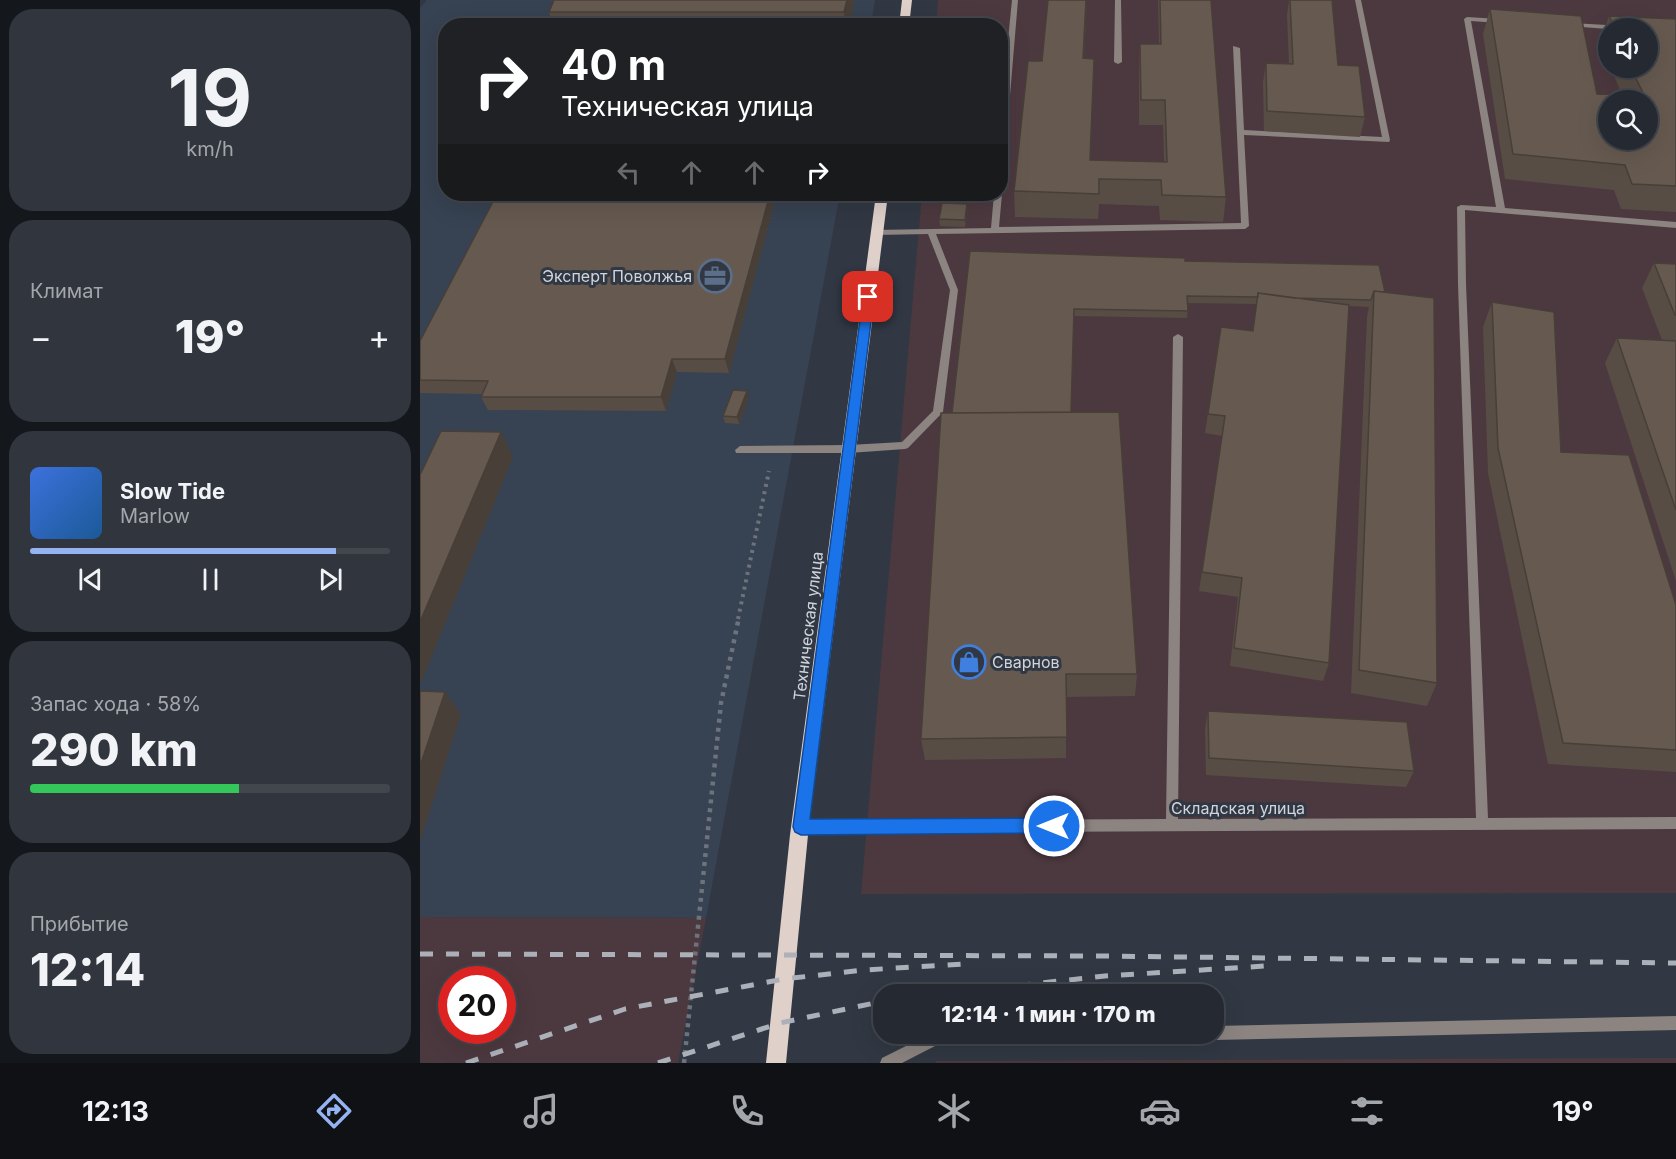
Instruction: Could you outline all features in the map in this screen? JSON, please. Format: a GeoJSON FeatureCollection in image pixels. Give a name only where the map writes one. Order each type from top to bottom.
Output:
{"type":"FeatureCollection","features":[{"type":"Feature","properties":{"kind":"main road"},"geometry":{"type":"LineString","coordinates":[[905,18],[908,0]]}},
{"type":"Feature","properties":{"kind":"main road","name":"Техническая улица"},"geometry":{"type":"LineString","coordinates":[[776,1063],[801,827],[881,201]]}},
{"type":"Feature","properties":{"kind":"lane"},"geometry":{"type":"LineString","coordinates":[[1008,78],[1015,0]]}},
{"type":"Feature","properties":{"kind":"lane"},"geometry":{"type":"LineString","coordinates":[[1118,0],[1118,62]]}},
{"type":"Feature","properties":{"kind":"lane"},"geometry":{"type":"LineString","coordinates":[[1240,132],[1386,140],[1359,0]]}},
{"type":"Feature","properties":{"kind":"lane"},"geometry":{"type":"LineString","coordinates":[[1501,210],[1467,19],[1512,22]]}},
{"type":"Feature","properties":{"kind":"lane"},"geometry":{"type":"LineString","coordinates":[[1557,24],[1598,26]]}},
{"type":"Feature","properties":{"kind":"lane"},"geometry":{"type":"LineString","coordinates":[[877,232],[1245,226],[1236,48]]}},
{"type":"Feature","properties":{"kind":"lane"},"geometry":{"type":"LineString","coordinates":[[995,230],[997,201]]}},
{"type":"Feature","properties":{"kind":"lane"},"geometry":{"type":"LineString","coordinates":[[1482,824],[1461,207],[1676,225]]}},
{"type":"Feature","properties":{"kind":"lane"},"geometry":{"type":"LineString","coordinates":[[740,450],[849,449],[905,445],[938,412],[954,290],[931,232]]}},
{"type":"Feature","properties":{"kind":"lane"},"geometry":{"type":"LineString","coordinates":[[1172,825],[1178,338]]}},
{"type":"Feature","properties":{"kind":"lane","name":"Складская улица"},"geometry":{"type":"LineString","coordinates":[[801,827],[1676,823]]}},
{"type":"Feature","properties":{"kind":"lane"},"geometry":{"type":"LineString","coordinates":[[1224,1033],[1676,1023]]}},
{"type":"Feature","properties":{"kind":"lane"},"geometry":{"type":"LineString","coordinates":[[887,1063],[924,1044]]}},
{"type":"Feature","properties":{"kind":"path"},"geometry":{"type":"LineString","coordinates":[[684,1063],[721,703],[773,450]]}},
{"type":"Feature","properties":{"kind":"shaded area"},"geometry":{"type":"Polygon","coordinates":[[[427,0],[875,0],[872,18],[438,18],[438,201],[839,201],[706,918],[420,917],[420,8],[427,0]]]}},
{"type":"Feature","properties":{"kind":"shaded area"},"geometry":{"type":"Polygon","coordinates":[[[938,0],[1676,0],[1676,893],[861,894],[921,201],[1008,201],[1008,18],[937,18],[938,0]]]}},
{"type":"Feature","properties":{"kind":"shaded area"},"geometry":{"type":"Polygon","coordinates":[[[420,917],[706,918],[678,1063],[420,1063],[420,917]]]}},
{"type":"Feature","properties":{"kind":"shaded area"},"geometry":{"type":"Polygon","coordinates":[[[1676,1058],[1676,1063],[936,1063],[936,1061],[1676,1058]]]}},
{"type":"Feature","properties":{"kind":"building"},"geometry":{"type":"Polygon","coordinates":[[[554,0],[847,0],[844,12],[549,12],[554,0]]]}},
{"type":"Feature","properties":{"kind":"building"},"geometry":{"type":"Polygon","coordinates":[[[1048,0],[1086,0],[1083,58],[1094,59],[1090,160],[1167,162],[1165,100],[1141,100],[1140,44],[1161,44],[1160,0],[1211,0],[1226,197],[1162,195],[1161,180],[1099,179],[1099,194],[1014,191],[1028,61],[1042,61],[1048,0]]]}},
{"type":"Feature","properties":{"kind":"building"},"geometry":{"type":"Polygon","coordinates":[[[1290,0],[1332,0],[1338,65],[1359,66],[1365,117],[1267,111],[1266,63],[1293,64],[1290,0]]]}},
{"type":"Feature","properties":{"kind":"building"},"geometry":{"type":"Polygon","coordinates":[[[1490,9],[1581,16],[1598,94],[1598,150],[1658,150],[1658,90],[1642,90],[1636,78],[1658,78],[1658,18],[1676,19],[1676,186],[1632,184],[1625,165],[1513,154],[1490,9]]]}},
{"type":"Feature","properties":{"kind":"building"},"geometry":{"type":"Polygon","coordinates":[[[1609,16],[1654,18],[1610,18],[1609,16]]]}},
{"type":"Feature","properties":{"kind":"building"},"geometry":{"type":"Polygon","coordinates":[[[493,201],[768,201],[725,359],[672,359],[661,397],[481,397],[488,381],[420,380],[420,341],[493,201]]]}},
{"type":"Feature","properties":{"kind":"building"},"geometry":{"type":"Polygon","coordinates":[[[942,203],[967,204],[965,220],[939,219],[942,203]]]}},
{"type":"Feature","properties":{"kind":"building"},"geometry":{"type":"Polygon","coordinates":[[[970,251],[1185,258],[1185,261],[1379,265],[1385,292],[1374,291],[1371,300],[1294,298],[1258,293],[1258,297],[1187,296],[1188,311],[1074,309],[1071,412],[952,413],[970,251]]]}},
{"type":"Feature","properties":{"kind":"building"},"geometry":{"type":"Polygon","coordinates":[[[1654,263],[1676,264],[1676,315],[1675,315],[1654,263]]]}},
{"type":"Feature","properties":{"kind":"building"},"geometry":{"type":"Polygon","coordinates":[[[1374,291],[1434,298],[1437,683],[1359,670],[1374,291]]]}},
{"type":"Feature","properties":{"kind":"building"},"geometry":{"type":"Polygon","coordinates":[[[1258,293],[1349,305],[1329,663],[1234,648],[1242,578],[1202,572],[1225,416],[1208,414],[1221,327],[1253,331],[1258,293]]]}},
{"type":"Feature","properties":{"kind":"building"},"geometry":{"type":"Polygon","coordinates":[[[1492,302],[1554,312],[1561,452],[1629,455],[1676,605],[1676,750],[1563,743],[1498,448],[1492,302]]]}},
{"type":"Feature","properties":{"kind":"building"},"geometry":{"type":"Polygon","coordinates":[[[1617,338],[1676,341],[1676,510],[1617,338]]]}},
{"type":"Feature","properties":{"kind":"building"},"geometry":{"type":"Polygon","coordinates":[[[733,390],[747,391],[737,417],[723,416],[733,390]]]}},
{"type":"Feature","properties":{"kind":"building"},"geometry":{"type":"Polygon","coordinates":[[[1119,412],[1137,674],[1066,674],[1067,737],[921,739],[941,413],[1119,412]]]}},
{"type":"Feature","properties":{"kind":"building"},"geometry":{"type":"Polygon","coordinates":[[[441,431],[501,432],[420,622],[420,475],[441,431]]]}},
{"type":"Feature","properties":{"kind":"building"},"geometry":{"type":"Polygon","coordinates":[[[420,691],[445,692],[420,766],[420,691]]]}},
{"type":"Feature","properties":{"kind":"building"},"geometry":{"type":"Polygon","coordinates":[[[1208,711],[1407,722],[1414,771],[1209,758],[1208,711]]]}},
{"type":"Feature","properties":{"kind":"railway"},"geometry":{"type":"LineString","coordinates":[[420,954],[1102,956],[1676,963]]}},
{"type":"Feature","properties":{"kind":"railway"},"geometry":{"type":"LineString","coordinates":[[466,1063],[625,1009],[784,979],[864,970],[964,964]]}},
{"type":"Feature","properties":{"kind":"railway"},"geometry":{"type":"LineString","coordinates":[[1032,984],[1105,976],[1265,966]]}},
{"type":"Feature","properties":{"kind":"railway"},"geometry":{"type":"LineString","coordinates":[[658,1063],[780,1023],[873,1003]]}},
{"type":"Feature","properties":{"kind":"place","name":"Эксперт Поволжья"},"geometry":{"type":"Point","coordinates":[715,276]}},
{"type":"Feature","properties":{"kind":"place","name":"Сварнов"},"geometry":{"type":"Point","coordinates":[969,662]}},
{"type":"Feature","properties":{"kind":"route"},"geometry":{"type":"LineString","coordinates":[[868,297],[801,827],[1054,826]]}}]}
